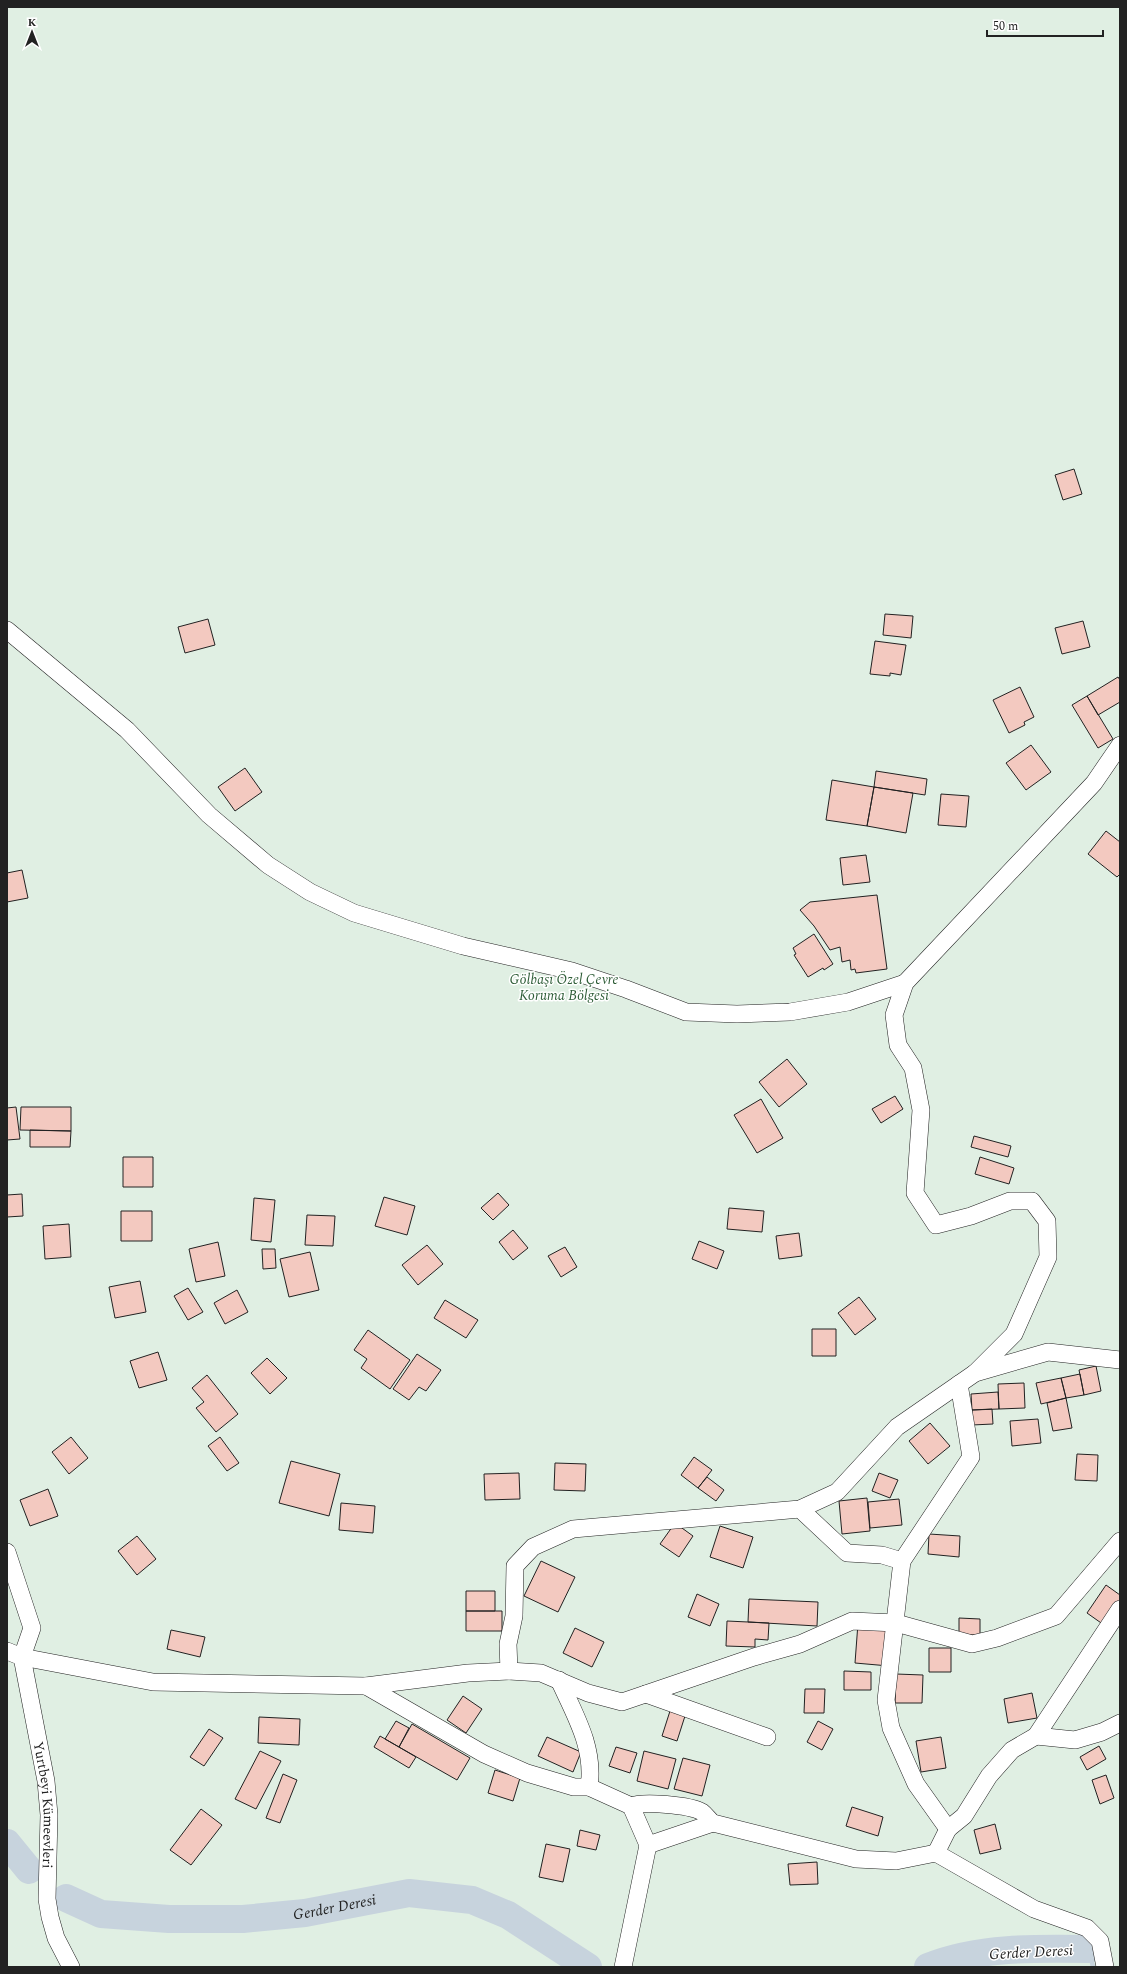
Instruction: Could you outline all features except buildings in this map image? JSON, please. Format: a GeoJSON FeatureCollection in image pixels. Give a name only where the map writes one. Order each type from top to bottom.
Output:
{"type":"FeatureCollection","features":[{"type":"Feature","properties":{"kind":"street"},"geometry":{"type":"LineString","coordinates":[[7,630],[127,730],[209,815],[268,865],[310,892],[354,913],[463,946],[572,971],[626,989],[686,1012],[737,1014],[790,1012],[848,1002],[905,983]]}},
{"type":"Feature","properties":{"kind":"street"},"geometry":{"type":"LineString","coordinates":[[509,1671],[508,1644],[514,1616],[515,1566],[533,1547],[572,1529],[800,1509],[837,1492],[897,1427],[975,1373],[1014,1334],[1048,1257],[1047,1221],[1032,1201],[1010,1201],[971,1216],[936,1225],[915,1193],[922,1110],[913,1068],[898,1045],[894,1015],[905,983],[1094,783],[1120,745]]}},
{"type":"Feature","properties":{"kind":"street"},"geometry":{"type":"LineString","coordinates":[[975,1373],[1048,1352],[1120,1360]]}},
{"type":"Feature","properties":{"kind":"street"},"geometry":{"type":"LineString","coordinates":[[948,1829],[916,1784],[891,1728],[886,1700],[902,1561],[970,1457],[959,1384]]}},
{"type":"Feature","properties":{"kind":"street"},"geometry":{"type":"LineString","coordinates":[[800,1509],[847,1553],[882,1555],[902,1561]]}},
{"type":"Feature","properties":{"kind":"street"},"geometry":{"type":"LineString","coordinates":[[7,1552],[32,1628],[14,1654],[153,1682],[366,1686],[468,1673],[509,1671],[541,1673],[588,1693],[622,1702],[754,1657],[800,1644],[852,1621],[896,1623],[972,1644],[997,1638],[1056,1616],[1120,1541]]}},
{"type":"Feature","properties":{"kind":"street"},"geometry":{"type":"LineString","coordinates":[[936,1853],[948,1829],[964,1816],[989,1776],[1012,1750],[1036,1736],[1120,1609]]}},
{"type":"Feature","properties":{"kind":"street","name":"Yurtbeyi Kümeevleri"},"geometry":{"type":"LineString","coordinates":[[14,1654],[46,1781],[49,1815],[47,1899],[50,1917],[56,1938],[71,1967]]}},
{"type":"Feature","properties":{"kind":"street"},"geometry":{"type":"LineString","coordinates":[[559,1680],[587,1741],[591,1774],[589,1787]]}},
{"type":"Feature","properties":{"kind":"street"},"geometry":{"type":"LineString","coordinates":[[366,1686],[484,1754],[527,1773],[574,1787],[589,1787],[630,1806],[648,1845],[623,1967]]}},
{"type":"Feature","properties":{"kind":"street"},"geometry":{"type":"LineString","coordinates":[[646,1694],[767,1737]]}},
{"type":"Feature","properties":{"kind":"street"},"geometry":{"type":"LineString","coordinates":[[1036,1736],[1075,1740],[1102,1732],[1120,1723]]}},
{"type":"Feature","properties":{"kind":"street"},"geometry":{"type":"LineString","coordinates":[[630,1806],[638,1803],[666,1804],[701,1812],[713,1823],[856,1859],[896,1861],[936,1853],[1034,1909],[1087,1928],[1100,1941],[1105,1967]]}},
{"type":"Feature","properties":{"kind":"street"},"geometry":{"type":"LineString","coordinates":[[648,1845],[713,1823]]}},
{"type":"Feature","properties":{"kind":"green space","name":"Gölbaşı Özel Çevre Koruma Bölgesi"},"geometry":{"type":"Polygon","coordinates":[[[7,7],[1120,7],[1120,1967],[7,1967],[7,7]]]}},
{"type":"Feature","properties":{"kind":"waterway","name":"Gerder Deresi"},"geometry":{"type":"LineString","coordinates":[[7,1843],[29,1870]]}},
{"type":"Feature","properties":{"kind":"waterway","name":"Gerder Deresi"},"geometry":{"type":"LineString","coordinates":[[66,1898],[101,1914],[169,1919],[243,1919],[305,1913],[409,1893],[472,1900],[508,1915],[588,1967]]}},
{"type":"Feature","properties":{"kind":"waterway","name":"Gerder Deresi"},"geometry":{"type":"LineString","coordinates":[[928,1967],[947,1960],[987,1952],[1028,1949],[1089,1949]]}},
{"type":"Feature","properties":{"kind":"waterway"},"geometry":{"type":"LineString","coordinates":[[1089,1949],[1093,1967]]}}]}
